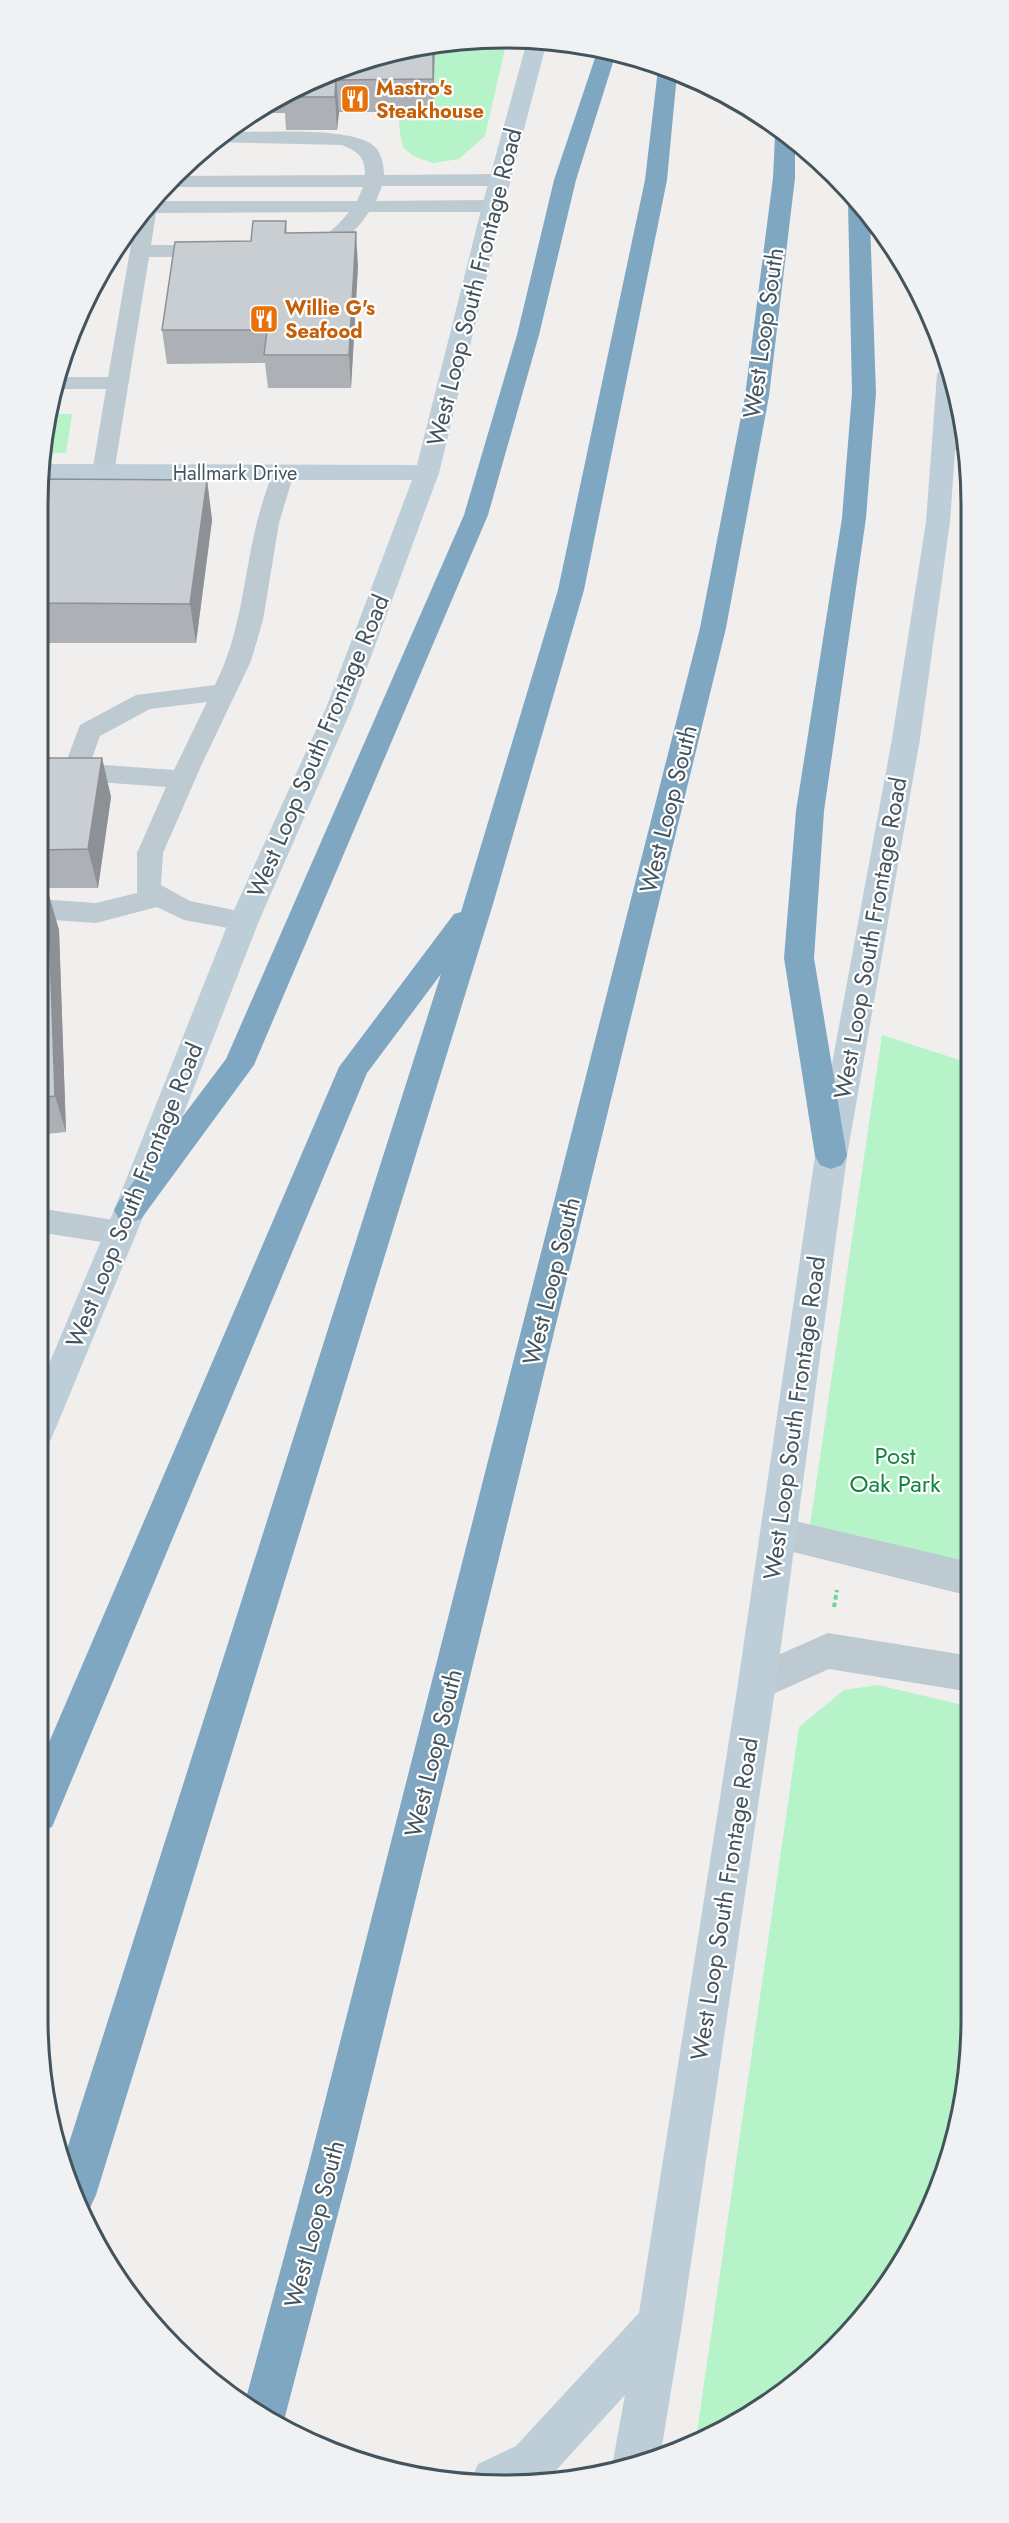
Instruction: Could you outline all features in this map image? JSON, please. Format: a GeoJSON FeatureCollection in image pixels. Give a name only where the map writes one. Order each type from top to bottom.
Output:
{"type":"FeatureCollection","features":[{"type":"Feature","properties":{"kind":"highway"},"geometry":{"type":"LineString","coordinates":[[125,1222],[239,1065],[476,515],[528,334],[565,180],[604,59]]}},
{"type":"Feature","properties":{"kind":"highway"},"geometry":{"type":"LineString","coordinates":[[78,2181],[478,903],[571,590],[656,180],[667,78]]}},
{"type":"Feature","properties":{"kind":"highway","name":"West Loop South"},"geometry":{"type":"LineString","coordinates":[[266,2408],[330,2164],[712,628],[757,396],[784,178],[785,144]]}},
{"type":"Feature","properties":{"kind":"highway"},"geometry":{"type":"LineString","coordinates":[[831,1156],[799,958],[810,811],[856,495],[864,393],[859,218]]}},
{"type":"Feature","properties":{"kind":"highway"},"geometry":{"type":"LineString","coordinates":[[48,1789],[354,1067],[478,903]]}},
{"type":"Feature","properties":{"kind":"main road","name":"West Loop South Frontage Road"},"geometry":{"type":"LineString","coordinates":[[48,1406],[125,1222],[244,921],[339,708],[427,473],[535,49]]}},
{"type":"Feature","properties":{"kind":"main road","name":"West Loop South Frontage Road"},"geometry":{"type":"LineString","coordinates":[[637,2455],[660,2324],[757,1683],[831,1156],[906,739],[938,522],[956,444]]}},
{"type":"Feature","properties":{"kind":"main road","name":"Hallmark Drive"},"geometry":{"type":"LineString","coordinates":[[49,472],[427,473]]}},
{"type":"Feature","properties":{"kind":"main road"},"geometry":{"type":"LineString","coordinates":[[505,2475],[532,2462],[660,2324]]}},
{"type":"Feature","properties":{"kind":"street"},"geometry":{"type":"LineString","coordinates":[[778,1533],[961,1577]]}},
{"type":"Feature","properties":{"kind":"street"},"geometry":{"type":"LineString","coordinates":[[757,1683],[828,1651],[961,1672]]}},
{"type":"Feature","properties":{"kind":"lane"},"geometry":{"type":"LineString","coordinates":[[232,138],[345,139],[360,142],[375,157],[375,181],[363,207],[339,234],[316,250],[292,250]]}},
{"type":"Feature","properties":{"kind":"lane"},"geometry":{"type":"LineString","coordinates":[[182,182],[501,180]]}},
{"type":"Feature","properties":{"kind":"lane"},"geometry":{"type":"LineString","coordinates":[[159,206],[493,206]]}},
{"type":"Feature","properties":{"kind":"lane"},"geometry":{"type":"LineString","coordinates":[[103,472],[144,224]]}},
{"type":"Feature","properties":{"kind":"lane"},"geometry":{"type":"LineString","coordinates":[[140,251],[234,250]]}},
{"type":"Feature","properties":{"kind":"lane"},"geometry":{"type":"LineString","coordinates":[[65,383],[118,382]]}},
{"type":"Feature","properties":{"kind":"lane"},"geometry":{"type":"LineString","coordinates":[[244,921],[184,910],[148,890],[150,854],[182,778],[238,661],[251,620],[268,523],[283,472]]}},
{"type":"Feature","properties":{"kind":"lane"},"geometry":{"type":"LineString","coordinates":[[66,797],[89,731],[145,701],[223,692]]}},
{"type":"Feature","properties":{"kind":"lane"},"geometry":{"type":"LineString","coordinates":[[74,772],[182,778]]}},
{"type":"Feature","properties":{"kind":"lane"},"geometry":{"type":"LineString","coordinates":[[48,910],[96,913],[160,897]]}},
{"type":"Feature","properties":{"kind":"lane"},"geometry":{"type":"LineString","coordinates":[[48,1220],[125,1222]]}},
{"type":"Feature","properties":{"kind":"path"},"geometry":{"type":"LineString","coordinates":[[834,1614],[838,1581]]}},
{"type":"Feature","properties":{"kind":"green space"},"geometry":{"type":"Polygon","coordinates":[[[505,48],[485,136],[459,159],[433,163],[413,156],[403,147],[399,120],[433,112],[435,54],[505,48]]]}},
{"type":"Feature","properties":{"kind":"green space"},"geometry":{"type":"Polygon","coordinates":[[[57,414],[72,414],[66,453],[51,453],[57,414]]]}},
{"type":"Feature","properties":{"kind":"green space","name":"Post Oak Park"},"geometry":{"type":"Polygon","coordinates":[[[882,1035],[961,1060],[961,1563],[810,1525],[882,1035]]]}},
{"type":"Feature","properties":{"kind":"green space"},"geometry":{"type":"Polygon","coordinates":[[[878,1685],[961,1705],[961,2018],[957,2078],[952,2108],[937,2165],[914,2220],[900,2247],[867,2296],[827,2341],[782,2381],[733,2414],[697,2432],[799,1727],[844,1690],[878,1685]]]}},
{"type":"Feature","properties":{"kind":"building"},"geometry":{"type":"Polygon","coordinates":[[[433,54],[433,79],[338,80],[386,64],[433,54]]]}},
{"type":"Feature","properties":{"kind":"building"},"geometry":{"type":"Polygon","coordinates":[[[336,81],[335,97],[299,97],[336,81]]]}},
{"type":"Feature","properties":{"kind":"building","name":"Willie G's Seafood"},"geometry":{"type":"Polygon","coordinates":[[[253,221],[286,221],[285,233],[356,232],[349,355],[264,355],[267,330],[162,330],[175,242],[251,241],[253,221]]]}},
{"type":"Feature","properties":{"kind":"building"},"geometry":{"type":"Polygon","coordinates":[[[49,479],[207,480],[190,604],[48,603],[49,479]]]}},
{"type":"Feature","properties":{"kind":"building"},"geometry":{"type":"Polygon","coordinates":[[[48,758],[102,758],[88,849],[48,850],[48,758]]]}},
{"type":"Feature","properties":{"kind":"building"},"geometry":{"type":"Polygon","coordinates":[[[48,892],[55,1096],[48,1097],[48,892]]]}},
{"type":"Feature","properties":{"kind":"place","name":"Mastro's Steakhouse"},"geometry":{"type":"Point","coordinates":[355,99]}},
{"type":"Feature","properties":{"kind":"place","name":"Willie G's Seafood"},"geometry":{"type":"Point","coordinates":[264,319]}}]}
